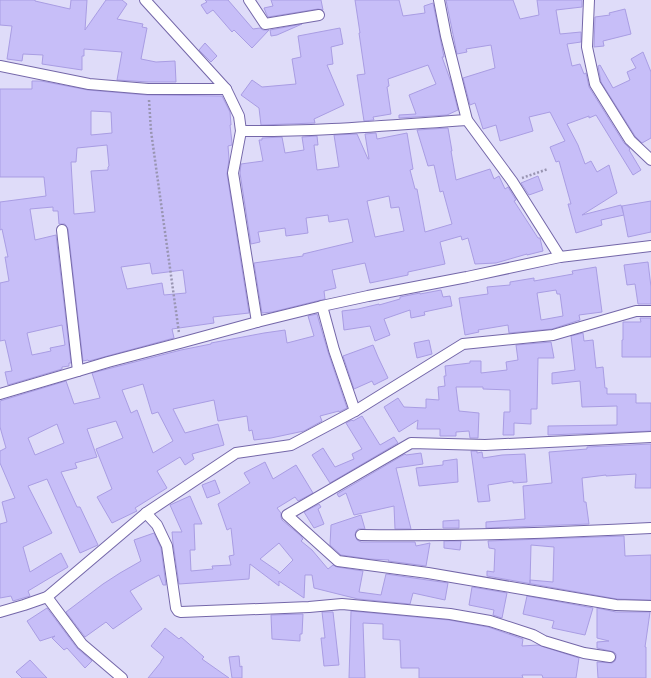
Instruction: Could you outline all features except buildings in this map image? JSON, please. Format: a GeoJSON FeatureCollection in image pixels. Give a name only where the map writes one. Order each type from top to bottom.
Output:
{"type":"FeatureCollection","features":[{"type":"Feature","properties":{"kind":"street"},"geometry":{"type":"LineString","coordinates":[[145,0],[226,89],[239,116],[241,131],[233,173],[257,322]]}},
{"type":"Feature","properties":{"kind":"street"},"geometry":{"type":"LineString","coordinates":[[249,0],[265,24],[319,15]]}},
{"type":"Feature","properties":{"kind":"street"},"geometry":{"type":"LineString","coordinates":[[439,0],[446,36],[467,120],[512,181],[560,257]]}},
{"type":"Feature","properties":{"kind":"street"},"geometry":{"type":"LineString","coordinates":[[589,0],[587,47],[595,84],[630,140],[651,160]]}},
{"type":"Feature","properties":{"kind":"street"},"geometry":{"type":"LineString","coordinates":[[0,66],[90,84],[148,89],[226,89]]}},
{"type":"Feature","properties":{"kind":"street"},"geometry":{"type":"LineString","coordinates":[[241,131],[281,132],[467,120]]}},
{"type":"Feature","properties":{"kind":"street"},"geometry":{"type":"LineString","coordinates":[[62,230],[78,371]]}},
{"type":"Feature","properties":{"kind":"street"},"geometry":{"type":"LineString","coordinates":[[0,394],[108,362],[322,306],[560,257],[651,246]]}},
{"type":"Feature","properties":{"kind":"street"},"geometry":{"type":"LineString","coordinates":[[322,306],[334,350],[355,411]]}},
{"type":"Feature","properties":{"kind":"street"},"geometry":{"type":"LineString","coordinates":[[0,612],[47,597],[146,513],[236,453],[291,445],[355,411],[463,344],[553,335],[636,311],[651,311]]}},
{"type":"Feature","properties":{"kind":"street"},"geometry":{"type":"LineString","coordinates":[[651,437],[485,445],[411,443],[287,515],[338,561],[428,573],[616,604],[651,606]]}},
{"type":"Feature","properties":{"kind":"street"},"geometry":{"type":"LineString","coordinates":[[146,513],[157,525],[168,546],[176,608],[181,612],[294,608],[342,604],[450,614],[490,621],[544,641],[584,653],[610,657]]}},
{"type":"Feature","properties":{"kind":"street"},"geometry":{"type":"LineString","coordinates":[[361,536],[483,535],[651,528]]}},
{"type":"Feature","properties":{"kind":"street"},"geometry":{"type":"LineString","coordinates":[[47,597],[82,644],[122,678]]}},
{"type":"Feature","properties":{"kind":"path"},"geometry":{"type":"LineString","coordinates":[[148,89],[151,131],[180,343]]}},
{"type":"Feature","properties":{"kind":"path"},"geometry":{"type":"LineString","coordinates":[[512,181],[548,169]]}}]}
